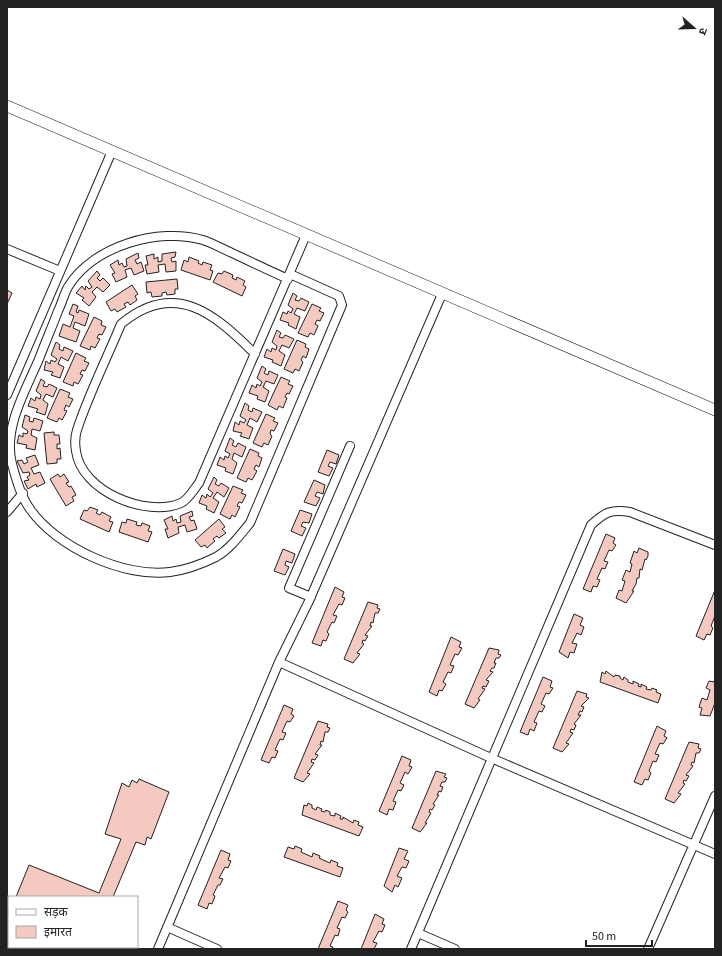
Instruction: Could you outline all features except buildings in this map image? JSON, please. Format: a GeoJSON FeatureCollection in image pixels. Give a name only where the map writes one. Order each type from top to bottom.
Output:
{"type":"FeatureCollection","features":[{"type":"Feature","properties":{"kind":"street"},"geometry":{"type":"LineString","coordinates":[[7,106],[715,410]]}},
{"type":"Feature","properties":{"kind":"street"},"geometry":{"type":"LineString","coordinates":[[7,395],[112,151]]}},
{"type":"Feature","properties":{"kind":"street"},"geometry":{"type":"LineString","coordinates":[[255,354],[216,318],[199,309],[180,303],[158,305],[134,313],[121,324],[76,432],[76,452],[82,469],[94,484],[119,499],[140,505],[160,508],[182,503],[199,483],[289,276],[306,235]]}},
{"type":"Feature","properties":{"kind":"street"},"geometry":{"type":"LineString","coordinates":[[178,236],[203,240],[289,276],[339,296],[342,305],[250,523],[231,546],[217,556],[194,566],[170,572],[147,572],[124,568],[81,551],[61,540],[46,528],[33,513],[22,493],[16,479],[9,445],[14,419],[68,287],[86,265],[109,250],[144,238],[178,236]]}},
{"type":"Feature","properties":{"kind":"street"},"geometry":{"type":"LineString","coordinates":[[7,249],[60,271]]}},
{"type":"Feature","properties":{"kind":"street"},"geometry":{"type":"LineString","coordinates":[[158,949],[279,662],[311,597],[442,294]]}},
{"type":"Feature","properties":{"kind":"street"},"geometry":{"type":"LineString","coordinates":[[311,597],[289,588],[350,446]]}},
{"type":"Feature","properties":{"kind":"street"},"geometry":{"type":"LineString","coordinates":[[7,512],[22,493]]}},
{"type":"Feature","properties":{"kind":"street"},"geometry":{"type":"LineString","coordinates":[[411,949],[591,525],[602,514],[616,510],[630,512],[715,545]]}},
{"type":"Feature","properties":{"kind":"street"},"geometry":{"type":"LineString","coordinates":[[279,662],[491,758],[715,854]]}},
{"type":"Feature","properties":{"kind":"street"},"geometry":{"type":"LineString","coordinates":[[648,949],[715,796]]}},
{"type":"Feature","properties":{"kind":"street"},"geometry":{"type":"LineString","coordinates":[[167,927],[217,949]]}},
{"type":"Feature","properties":{"kind":"street"},"geometry":{"type":"LineString","coordinates":[[418,933],[456,949]]}}]}
